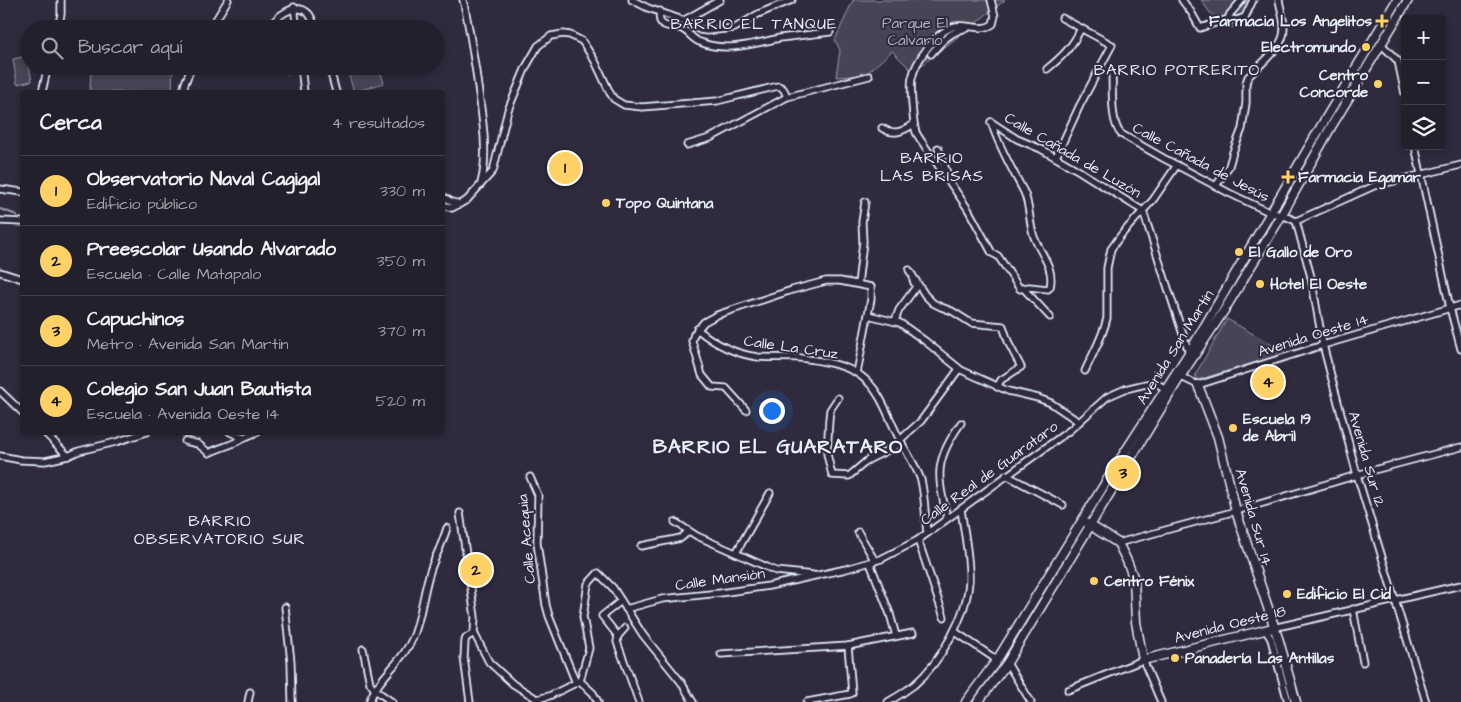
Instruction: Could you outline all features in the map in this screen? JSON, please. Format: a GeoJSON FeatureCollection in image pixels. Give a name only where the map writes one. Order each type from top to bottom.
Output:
{"type":"FeatureCollection","features":[{"type":"Feature","properties":{"kind":"main road","name":"Avenida San Martín"},"geometry":{"type":"LineString","coordinates":[[978,702],[1007,663],[1091,525],[1178,376],[1189,353],[1397,0]]}},
{"type":"Feature","properties":{"kind":"main road","name":"Avenida San Martín"},"geometry":{"type":"LineString","coordinates":[[966,702],[997,660],[1112,472],[1166,389],[1178,376],[1225,309],[1408,0]]}},
{"type":"Feature","properties":{"kind":"main road","name":"Avenida Sur 14"},"geometry":{"type":"LineString","coordinates":[[1198,385],[1218,437],[1236,511],[1269,628],[1279,641],[1296,702]]}},
{"type":"Feature","properties":{"kind":"main road"},"geometry":{"type":"LineString","coordinates":[[1082,521],[1118,543],[1128,561],[1134,579],[1136,622],[1143,660]]}},
{"type":"Feature","properties":{"kind":"main road","name":"Avenida Oeste 18"},"geometry":{"type":"LineString","coordinates":[[1143,660],[1269,628]]}},
{"type":"Feature","properties":{"kind":"street"},"geometry":{"type":"LineString","coordinates":[[60,20],[61,0]]}},
{"type":"Feature","properties":{"kind":"street"},"geometry":{"type":"LineString","coordinates":[[216,20],[228,0]]}},
{"type":"Feature","properties":{"kind":"street"},"geometry":{"type":"LineString","coordinates":[[463,0],[468,21],[481,115],[484,150],[484,174],[481,183]]}},
{"type":"Feature","properties":{"kind":"street"},"geometry":{"type":"LineString","coordinates":[[632,0],[704,31],[730,30],[758,14],[792,0]]}},
{"type":"Feature","properties":{"kind":"street"},"geometry":{"type":"LineString","coordinates":[[683,21],[720,0]]}},
{"type":"Feature","properties":{"kind":"street"},"geometry":{"type":"LineString","coordinates":[[992,0],[995,16],[990,27],[959,25],[947,30],[928,46],[912,77],[914,124],[920,139],[972,217],[992,253],[998,256],[1020,289],[1023,288],[1050,317]]}},
{"type":"Feature","properties":{"kind":"street"},"geometry":{"type":"LineString","coordinates":[[1182,0],[1200,28],[1228,19],[1237,20],[1245,17],[1253,0]]}},
{"type":"Feature","properties":{"kind":"street"},"geometry":{"type":"LineString","coordinates":[[1228,19],[1242,0]]}},
{"type":"Feature","properties":{"kind":"street"},"geometry":{"type":"LineString","coordinates":[[1216,186],[1229,166],[1242,129],[1248,77],[1282,40],[1284,29],[1279,0]]}},
{"type":"Feature","properties":{"kind":"street"},"geometry":{"type":"LineString","coordinates":[[294,7],[296,20]]}},
{"type":"Feature","properties":{"kind":"street"},"geometry":{"type":"LineString","coordinates":[[275,20],[279,14],[288,8],[294,7],[308,13],[312,20]]}},
{"type":"Feature","properties":{"kind":"street"},"geometry":{"type":"LineString","coordinates":[[660,11],[659,19],[662,24],[669,28],[684,30],[700,42],[717,46],[741,46],[794,36],[830,32]]}},
{"type":"Feature","properties":{"kind":"street"},"geometry":{"type":"LineString","coordinates":[[1056,157],[1080,104],[1112,45],[1062,18]]}},
{"type":"Feature","properties":{"kind":"street"},"geometry":{"type":"LineString","coordinates":[[931,54],[954,32],[971,27]]}},
{"type":"Feature","properties":{"kind":"street"},"geometry":{"type":"LineString","coordinates":[[1047,69],[1071,47],[1081,28]]}},
{"type":"Feature","properties":{"kind":"street"},"geometry":{"type":"LineString","coordinates":[[445,206],[452,208],[472,196],[481,183],[491,174],[495,166],[508,110],[526,67],[538,46],[551,36],[557,34],[570,35],[585,44],[610,93],[614,99],[624,106],[642,107],[717,101],[773,86],[781,86],[787,97]]}},
{"type":"Feature","properties":{"kind":"street"},"geometry":{"type":"LineString","coordinates":[[1381,44],[1398,60],[1401,75]]}},
{"type":"Feature","properties":{"kind":"street","name":"Calle Cañada de Jesús"},"geometry":{"type":"LineString","coordinates":[[1112,73],[1114,114],[1117,129],[1126,137],[1216,186],[1271,213],[1296,220]]}},
{"type":"Feature","properties":{"kind":"street"},"geometry":{"type":"LineString","coordinates":[[42,90],[46,75]]}},
{"type":"Feature","properties":{"kind":"street"},"geometry":{"type":"LineString","coordinates":[[184,90],[188,75]]}},
{"type":"Feature","properties":{"kind":"street"},"geometry":{"type":"LineString","coordinates":[[302,75],[304,90]]}},
{"type":"Feature","properties":{"kind":"street"},"geometry":{"type":"LineString","coordinates":[[331,75],[335,90]]}},
{"type":"Feature","properties":{"kind":"street"},"geometry":{"type":"LineString","coordinates":[[688,145],[710,138],[787,97],[869,76]]}},
{"type":"Feature","properties":{"kind":"street","name":"Calle Cañada de Luzón"},"geometry":{"type":"LineString","coordinates":[[1023,288],[1048,288],[1050,287],[1051,277],[1049,267],[1033,234],[1025,193],[1008,164],[991,122],[1017,139],[1041,148],[1143,211],[1189,353]]}},
{"type":"Feature","properties":{"kind":"street"},"geometry":{"type":"LineString","coordinates":[[882,128],[896,132],[914,124]]}},
{"type":"Feature","properties":{"kind":"street"},"geometry":{"type":"LineString","coordinates":[[938,148],[951,185]]}},
{"type":"Feature","properties":{"kind":"street"},"geometry":{"type":"LineString","coordinates":[[1415,150],[1461,349]]}},
{"type":"Feature","properties":{"kind":"street"},"geometry":{"type":"LineString","coordinates":[[1086,371],[1108,318],[1107,268],[1111,250],[1121,235],[1153,200],[1177,165]]}},
{"type":"Feature","properties":{"kind":"street"},"geometry":{"type":"LineString","coordinates":[[1296,220],[1374,186],[1461,165]]}},
{"type":"Feature","properties":{"kind":"street"},"geometry":{"type":"LineString","coordinates":[[0,189],[20,192]]}},
{"type":"Feature","properties":{"kind":"street"},"geometry":{"type":"LineString","coordinates":[[445,198],[460,204]]}},
{"type":"Feature","properties":{"kind":"street"},"geometry":{"type":"LineString","coordinates":[[858,284],[863,242],[862,222],[866,202]]}},
{"type":"Feature","properties":{"kind":"street","name":"Avenida Sur 12"},"geometry":{"type":"LineString","coordinates":[[1296,220],[1311,277],[1323,345],[1358,474],[1426,702]]}},
{"type":"Feature","properties":{"kind":"street"},"geometry":{"type":"LineString","coordinates":[[0,221],[20,222]]}},
{"type":"Feature","properties":{"kind":"street"},"geometry":{"type":"LineString","coordinates":[[0,272],[20,279]]}},
{"type":"Feature","properties":{"kind":"street"},"geometry":{"type":"LineString","coordinates":[[894,322],[899,310],[916,287],[910,272],[925,295],[933,303],[952,311],[971,323],[1003,326],[1009,344],[1021,367],[1001,380],[997,387]]}},
{"type":"Feature","properties":{"kind":"street"},"geometry":{"type":"LineString","coordinates":[[746,410],[726,388],[712,387],[702,375],[692,338],[704,322],[716,315],[792,290],[833,281],[871,287],[871,299],[857,373]]}},
{"type":"Feature","properties":{"kind":"street","name":"Avenida Oeste 14"},"geometry":{"type":"LineString","coordinates":[[1198,385],[1323,345],[1461,305]]}},
{"type":"Feature","properties":{"kind":"street"},"geometry":{"type":"LineString","coordinates":[[868,315],[894,322],[907,328],[960,369],[997,387],[1051,403],[1079,422]]}},
{"type":"Feature","properties":{"kind":"street","name":"Calle La Cruz"},"geometry":{"type":"LineString","coordinates":[[697,329],[718,345],[742,353],[808,360],[843,367],[857,373],[868,382],[879,396],[920,479],[927,533]]}},
{"type":"Feature","properties":{"kind":"street"},"geometry":{"type":"LineString","coordinates":[[838,398],[830,410],[827,454],[832,475],[849,476],[868,460],[901,442],[921,421],[960,369]]}},
{"type":"Feature","properties":{"kind":"street"},"geometry":{"type":"LineString","coordinates":[[1178,376],[1198,385]]}},
{"type":"Feature","properties":{"kind":"street","name":"Calle Real de Guarataro"},"geometry":{"type":"LineString","coordinates":[[818,576],[873,562],[918,540],[1079,422],[1107,397],[1125,389],[1156,383],[1166,389]]}},
{"type":"Feature","properties":{"kind":"street"},"geometry":{"type":"LineString","coordinates":[[0,391],[20,410]]}},
{"type":"Feature","properties":{"kind":"street"},"geometry":{"type":"LineString","coordinates":[[947,517],[940,490],[939,471],[948,442],[961,423]]}},
{"type":"Feature","properties":{"kind":"street"},"geometry":{"type":"LineString","coordinates":[[47,435],[68,456]]}},
{"type":"Feature","properties":{"kind":"street"},"geometry":{"type":"LineString","coordinates":[[0,456],[21,460],[45,461],[138,435]]}},
{"type":"Feature","properties":{"kind":"street"},"geometry":{"type":"LineString","coordinates":[[236,435],[243,438]]}},
{"type":"Feature","properties":{"kind":"street"},"geometry":{"type":"LineString","coordinates":[[185,441],[198,444],[209,453],[220,447],[238,442],[250,435]]}},
{"type":"Feature","properties":{"kind":"street"},"geometry":{"type":"LineString","coordinates":[[1118,543],[1236,511],[1358,474],[1461,447]]}},
{"type":"Feature","properties":{"kind":"street"},"geometry":{"type":"LineString","coordinates":[[1006,476],[1063,505]]}},
{"type":"Feature","properties":{"kind":"street","name":"Calle Acequia"},"geometry":{"type":"LineString","coordinates":[[530,477],[538,495],[537,543],[546,605],[578,682]]}},
{"type":"Feature","properties":{"kind":"street"},"geometry":{"type":"LineString","coordinates":[[736,553],[770,493]]}},
{"type":"Feature","properties":{"kind":"street"},"geometry":{"type":"LineString","coordinates":[[888,702],[923,676],[954,631],[960,616],[969,582],[961,509]]}},
{"type":"Feature","properties":{"kind":"street"},"geometry":{"type":"LineString","coordinates":[[460,513],[475,617],[474,633],[489,662],[519,688],[537,699],[578,682],[590,648],[583,617],[588,584],[598,573],[613,588],[643,635],[680,682],[693,702]]}},
{"type":"Feature","properties":{"kind":"street"},"geometry":{"type":"LineString","coordinates":[[675,522],[689,531],[776,571],[818,576]]}},
{"type":"Feature","properties":{"kind":"street"},"geometry":{"type":"LineString","coordinates":[[368,702],[378,683],[404,653],[414,635],[420,617],[430,569],[446,528]]}},
{"type":"Feature","properties":{"kind":"street"},"geometry":{"type":"LineString","coordinates":[[641,546],[682,538],[689,531]]}},
{"type":"Feature","properties":{"kind":"street"},"geometry":{"type":"LineString","coordinates":[[858,532],[873,562],[896,636]]}},
{"type":"Feature","properties":{"kind":"street"},"geometry":{"type":"LineString","coordinates":[[918,540],[944,617]]}},
{"type":"Feature","properties":{"kind":"street","name":"Calle Mansión"},"geometry":{"type":"LineString","coordinates":[[626,609],[662,600],[746,590],[818,576]]}},
{"type":"Feature","properties":{"kind":"street","name":"Avenida Oeste 18"},"geometry":{"type":"LineString","coordinates":[[1269,628],[1461,585]]}},
{"type":"Feature","properties":{"kind":"street"},"geometry":{"type":"LineString","coordinates":[[618,636],[602,616],[621,601]]}},
{"type":"Feature","properties":{"kind":"street"},"geometry":{"type":"LineString","coordinates":[[285,607],[291,662],[292,702]]}},
{"type":"Feature","properties":{"kind":"street"},"geometry":{"type":"LineString","coordinates":[[1353,609],[1363,662]]}},
{"type":"Feature","properties":{"kind":"street"},"geometry":{"type":"LineString","coordinates":[[625,628],[618,636],[618,648],[639,702]]}},
{"type":"Feature","properties":{"kind":"street"},"geometry":{"type":"LineString","coordinates":[[1269,628],[1288,702]]}},
{"type":"Feature","properties":{"kind":"street"},"geometry":{"type":"LineString","coordinates":[[954,631],[997,660]]}},
{"type":"Feature","properties":{"kind":"street"},"geometry":{"type":"LineString","coordinates":[[470,702],[464,650],[466,638],[474,633]]}},
{"type":"Feature","properties":{"kind":"street"},"geometry":{"type":"LineString","coordinates":[[721,654],[848,646],[913,633]]}},
{"type":"Feature","properties":{"kind":"street"},"geometry":{"type":"LineString","coordinates":[[807,702],[850,694],[852,692],[848,646]]}},
{"type":"Feature","properties":{"kind":"street"},"geometry":{"type":"LineString","coordinates":[[364,649],[370,682],[375,690],[392,702]]}},
{"type":"Feature","properties":{"kind":"street"},"geometry":{"type":"LineString","coordinates":[[1143,660],[1161,702]]}},
{"type":"Feature","properties":{"kind":"street","name":"Avenida Oeste 18"},"geometry":{"type":"LineString","coordinates":[[1068,690],[1143,660]]}},
{"type":"Feature","properties":{"kind":"street"},"geometry":{"type":"LineString","coordinates":[[1007,663],[1031,702]]}},
{"type":"Feature","properties":{"kind":"street"},"geometry":{"type":"LineString","coordinates":[[578,682],[593,692],[598,702]]}},
{"type":"Feature","properties":{"kind":"street"},"geometry":{"type":"LineString","coordinates":[[248,702],[250,692]]}},
{"type":"Feature","properties":{"kind":"green space","name":"Parque El Calvario"},"geometry":{"type":"Polygon","coordinates":[[[853,0],[1005,0],[913,72],[892,51],[865,75],[836,77],[840,50],[835,40],[853,0]]]}},
{"type":"Feature","properties":{"kind":"green space"},"geometry":{"type":"Polygon","coordinates":[[[1201,0],[1252,0],[1252,14],[1245,22],[1231,28],[1210,13],[1201,0]]]}},
{"type":"Feature","properties":{"kind":"green space"},"geometry":{"type":"Polygon","coordinates":[[[20,58],[20,75],[31,75],[32,81],[17,84],[13,59],[20,58]]]}},
{"type":"Feature","properties":{"kind":"green space"},"geometry":{"type":"Polygon","coordinates":[[[91,75],[173,75],[172,90],[90,90],[91,75]]]}},
{"type":"Feature","properties":{"kind":"green space"},"geometry":{"type":"Polygon","coordinates":[[[349,75],[382,75],[384,83],[361,90],[353,90],[349,75]]]}},
{"type":"Feature","properties":{"kind":"green space"},"geometry":{"type":"Polygon","coordinates":[[[1227,319],[1286,353],[1197,380],[1195,375],[1227,319]]]}},
{"type":"Feature","properties":{"kind":"waterway"},"geometry":{"type":"LineString","coordinates":[[0,209],[17,215],[17,221]]}},
{"type":"Feature","properties":{"kind":"place","name":"Farmacia Los Angelitos"},"geometry":{"type":"Point","coordinates":[1382,21]}},
{"type":"Feature","properties":{"kind":"place","name":"Electromundo"},"geometry":{"type":"Point","coordinates":[1366,47]}},
{"type":"Feature","properties":{"kind":"place","name":"Centro Concorde"},"geometry":{"type":"Point","coordinates":[1378,84]}},
{"type":"Feature","properties":{"kind":"place","name":"Observatorio Naval Cagigal"},"geometry":{"type":"Point","coordinates":[565,168]}},
{"type":"Feature","properties":{"kind":"place","name":"Farmacia Egamar"},"geometry":{"type":"Point","coordinates":[1288,177]}},
{"type":"Feature","properties":{"kind":"place","name":"Topo Quintana"},"geometry":{"type":"Point","coordinates":[606,203]}},
{"type":"Feature","properties":{"kind":"place","name":"El Gallo de Oro"},"geometry":{"type":"Point","coordinates":[1239,252]}},
{"type":"Feature","properties":{"kind":"place","name":"Hotel El Oeste"},"geometry":{"type":"Point","coordinates":[1260,284]}},
{"type":"Feature","properties":{"kind":"place","name":"Colegio San Juan Bautista"},"geometry":{"type":"Point","coordinates":[1268,382]}},
{"type":"Feature","properties":{"kind":"place","name":"Escuela 19 de Abril"},"geometry":{"type":"Point","coordinates":[1233,428]}},
{"type":"Feature","properties":{"kind":"place","name":"Capuchinos"},"geometry":{"type":"Point","coordinates":[1123,473]}},
{"type":"Feature","properties":{"kind":"place","name":"Preescolar Usando Alvarado"},"geometry":{"type":"Point","coordinates":[476,570]}},
{"type":"Feature","properties":{"kind":"place","name":"Centro Fénix"},"geometry":{"type":"Point","coordinates":[1094,581]}},
{"type":"Feature","properties":{"kind":"place","name":"Edificio El Cid"},"geometry":{"type":"Point","coordinates":[1287,594]}},
{"type":"Feature","properties":{"kind":"place","name":"Panadería Las Antillas"},"geometry":{"type":"Point","coordinates":[1175,658]}},
{"type":"Feature","properties":{"kind":"district","name":"BARRIO EL TANQUE"},"geometry":{"type":"Point","coordinates":[754,23]}},
{"type":"Feature","properties":{"kind":"district","name":"BARRIO POTRERITO"},"geometry":{"type":"Point","coordinates":[1177,69]}},
{"type":"Feature","properties":{"kind":"district","name":"BARRIO LAS BRISAS"},"geometry":{"type":"Point","coordinates":[932,166]}},
{"type":"Feature","properties":{"kind":"district","name":"BARRIO EL GUARATARO"},"geometry":{"type":"Point","coordinates":[778,446]}},
{"type":"Feature","properties":{"kind":"district","name":"BARRIO OBSERVATORIO SUR"},"geometry":{"type":"Point","coordinates":[220,529]}}]}
